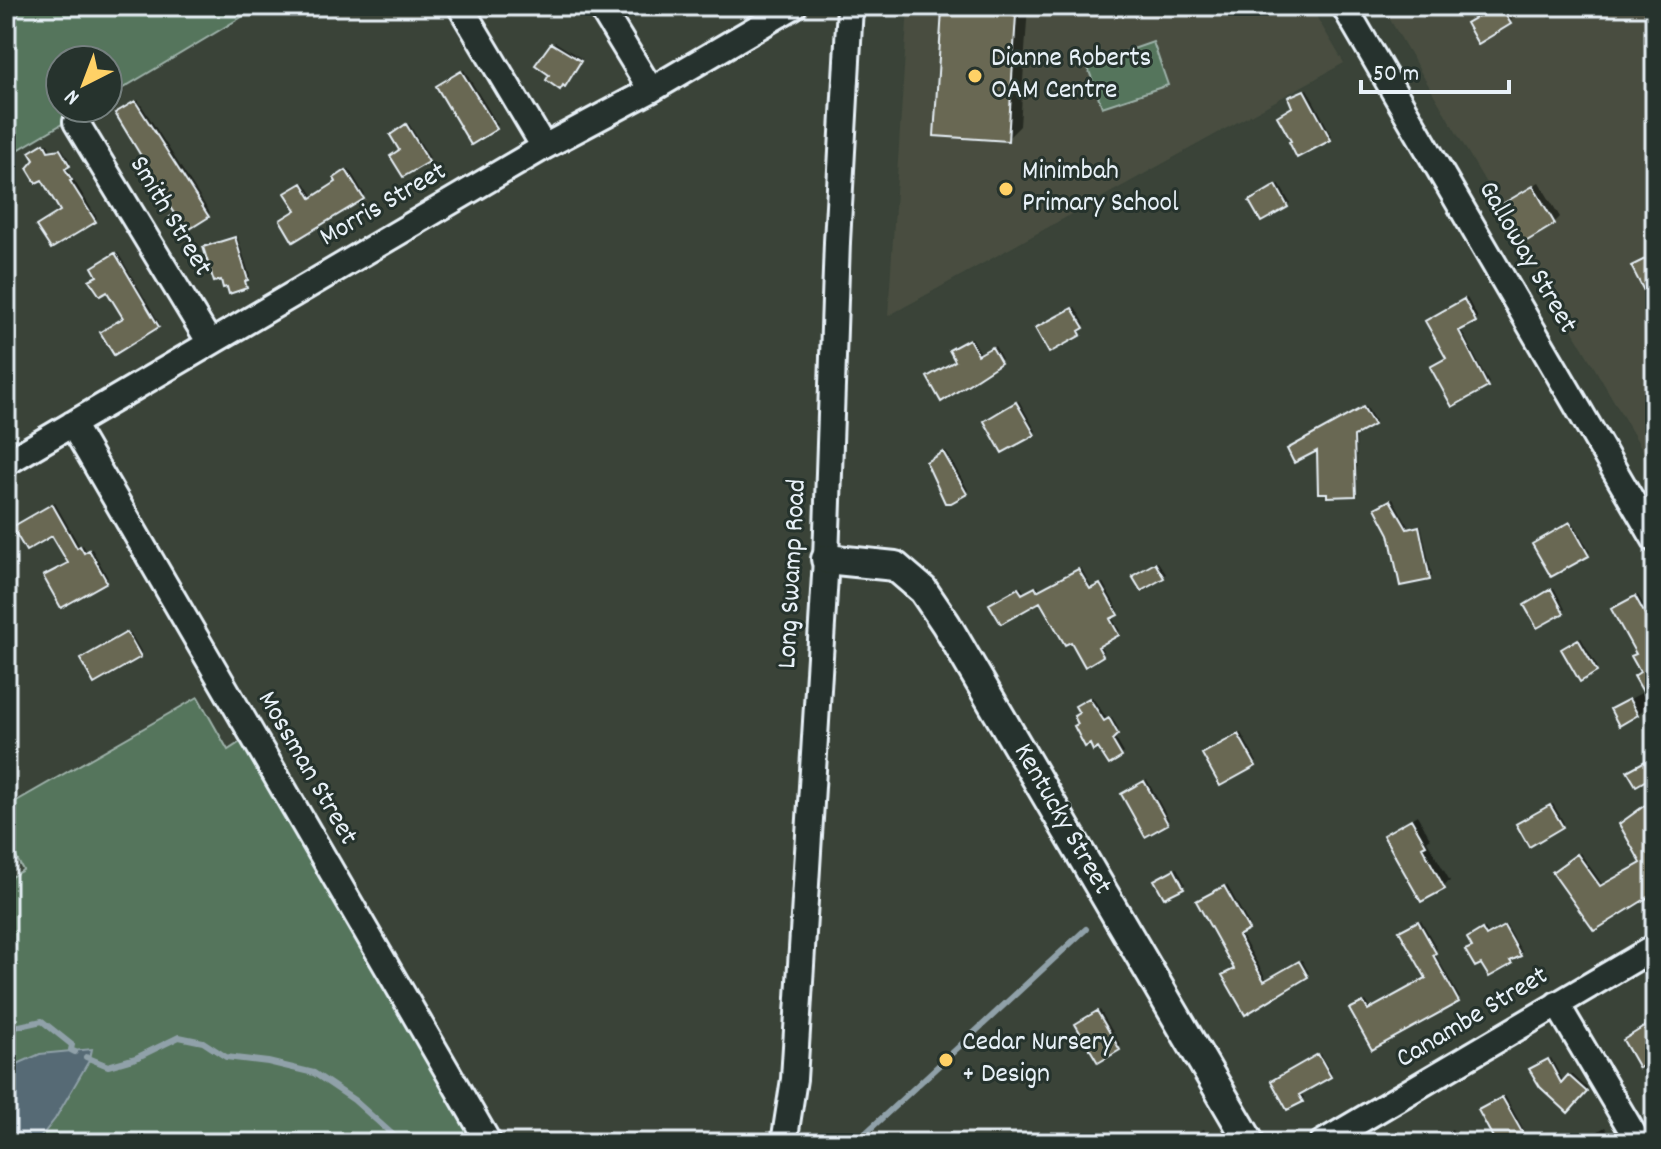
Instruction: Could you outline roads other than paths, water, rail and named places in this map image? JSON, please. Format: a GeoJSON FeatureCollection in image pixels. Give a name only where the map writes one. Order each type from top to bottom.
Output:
{"type":"FeatureCollection","features":[{"type":"Feature","properties":{"kind":"street"},"geometry":{"type":"LineString","coordinates":[[460,6],[544,147]]}},
{"type":"Feature","properties":{"kind":"street"},"geometry":{"type":"LineString","coordinates":[[600,6],[651,90]]}},
{"type":"Feature","properties":{"kind":"street","name":"Morris Street"},"geometry":{"type":"LineString","coordinates":[[6,463],[544,147],[651,90],[794,6]]}},
{"type":"Feature","properties":{"kind":"street","name":"Long Swamp Road"},"geometry":{"type":"LineString","coordinates":[[784,1143],[794,1079],[826,559],[837,242],[850,6]]}},
{"type":"Feature","properties":{"kind":"street","name":"Galloway Street"},"geometry":{"type":"LineString","coordinates":[[1344,6],[1655,540]]}},
{"type":"Feature","properties":{"kind":"street","name":"Smith Street"},"geometry":{"type":"LineString","coordinates":[[77,124],[210,343]]}},
{"type":"Feature","properties":{"kind":"street","name":"Mossman Street"},"geometry":{"type":"LineString","coordinates":[[72,424],[489,1143]]}},
{"type":"Feature","properties":{"kind":"street","name":"Kentucky Street"},"geometry":{"type":"LineString","coordinates":[[826,559],[895,566],[923,590],[946,624],[1250,1143]]}},
{"type":"Feature","properties":{"kind":"street","name":"Canambe Street"},"geometry":{"type":"LineString","coordinates":[[1322,1143],[1655,947]]}},
{"type":"Feature","properties":{"kind":"street"},"geometry":{"type":"LineString","coordinates":[[1557,1004],[1639,1143]]}},
{"type":"Feature","properties":{"kind":"water"},"geometry":{"type":"Polygon","coordinates":[[[92,1049],[90,1059],[55,1119],[36,1143],[6,1143],[6,1069],[40,1054],[92,1049]]]}},
{"type":"Feature","properties":{"kind":"waterway"},"geometry":{"type":"LineString","coordinates":[[855,1143],[1086,929]]}},
{"type":"Feature","properties":{"kind":"waterway"},"geometry":{"type":"LineString","coordinates":[[6,1029],[42,1021],[72,1045],[71,1050],[75,1052]]}},
{"type":"Feature","properties":{"kind":"waterway"},"geometry":{"type":"LineString","coordinates":[[86,1057],[108,1066],[136,1058],[179,1037],[203,1042],[226,1057],[268,1062],[314,1073],[354,1100],[402,1143]]}},
{"type":"Feature","properties":{"kind":"place","name":"Dianne Roberts OAM Centre"},"geometry":{"type":"Point","coordinates":[975,76]}},
{"type":"Feature","properties":{"kind":"place","name":"Minimbah Primary School"},"geometry":{"type":"Point","coordinates":[1006,189]}},
{"type":"Feature","properties":{"kind":"place","name":"Cedar Nursery + Design"},"geometry":{"type":"Point","coordinates":[946,1060]}}]}
